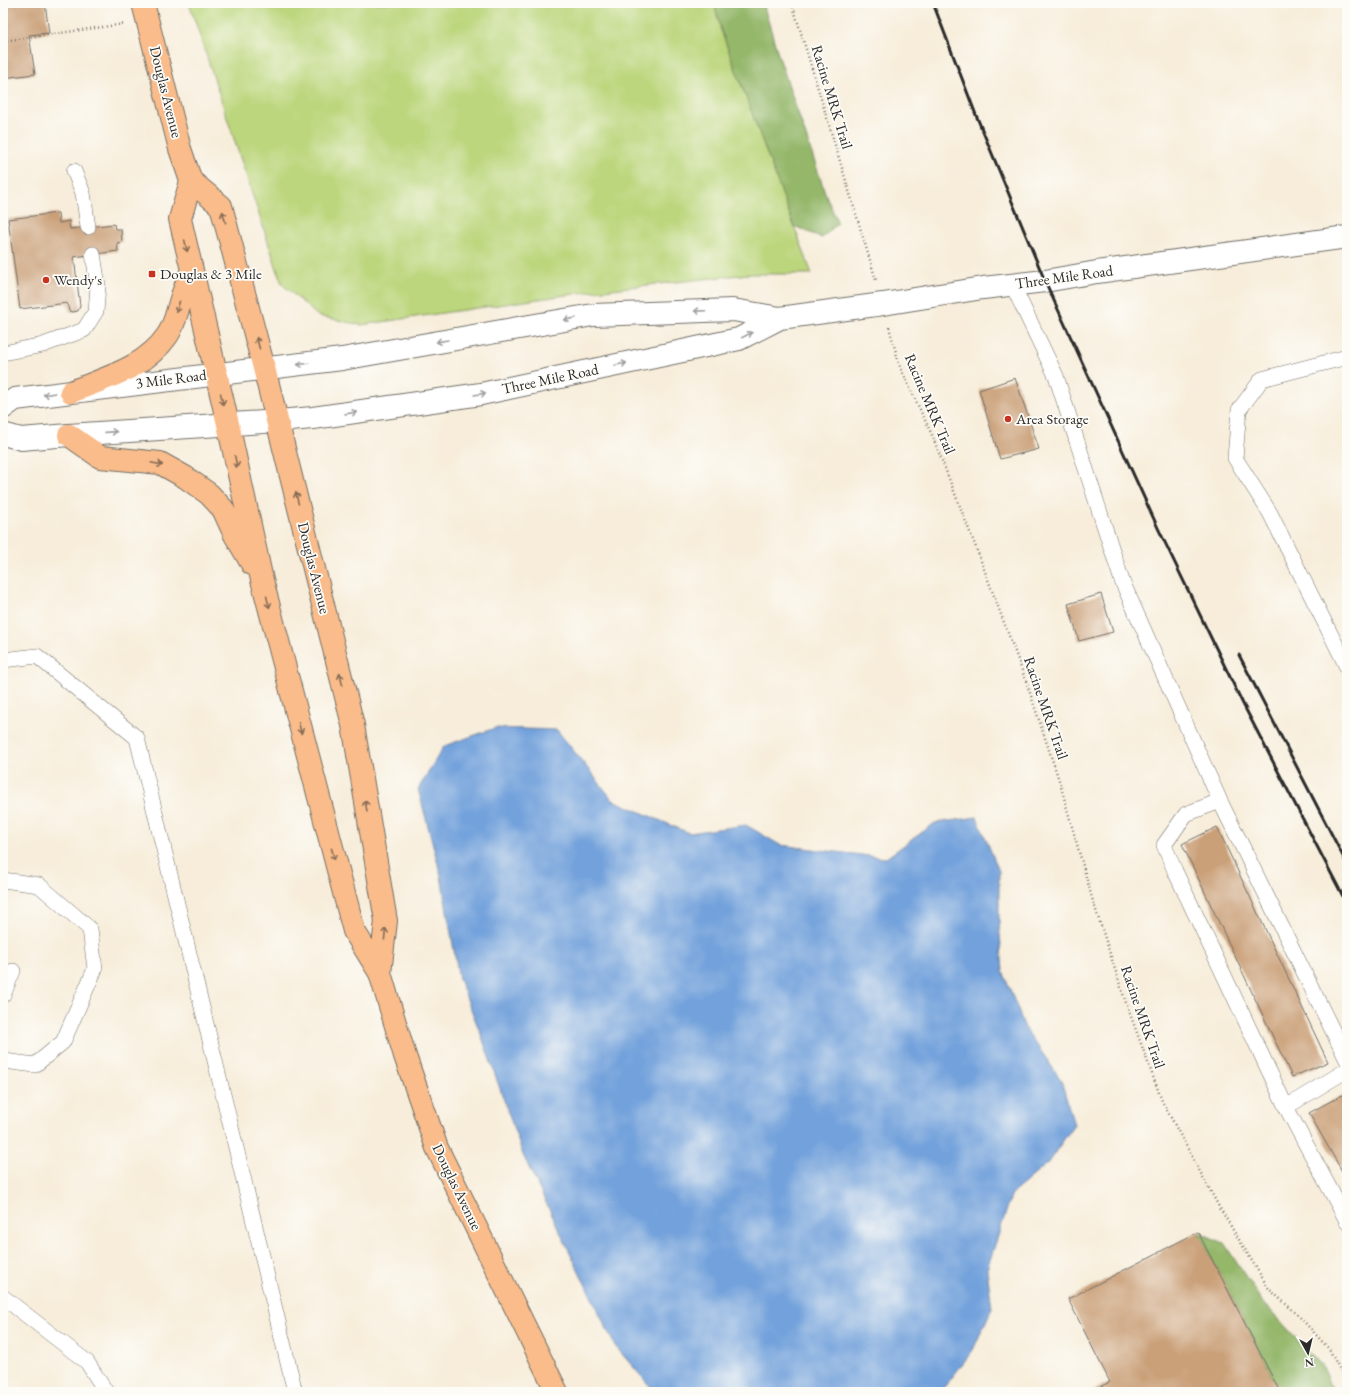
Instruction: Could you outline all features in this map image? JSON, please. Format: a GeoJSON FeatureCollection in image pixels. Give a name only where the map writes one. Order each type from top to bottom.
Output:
{"type":"FeatureCollection","features":[{"type":"Feature","properties":{"kind":"main road","name":"Douglas Avenue"},"geometry":{"type":"LineString","coordinates":[[146,12],[180,149],[191,181],[221,206],[278,421],[353,725],[386,921],[380,973]]}},
{"type":"Feature","properties":{"kind":"main road","name":"Douglas Avenue"},"geometry":{"type":"LineString","coordinates":[[191,181],[180,218],[228,424],[262,580],[354,931],[380,973],[405,1056],[437,1148],[557,1392]]}},
{"type":"Feature","properties":{"kind":"main road"},"geometry":{"type":"LineString","coordinates":[[71,392],[132,367],[152,354],[168,335],[176,317],[181,298],[192,270]]}},
{"type":"Feature","properties":{"kind":"main road"},"geometry":{"type":"LineString","coordinates":[[69,435],[100,457],[160,463],[185,477],[209,494],[223,509],[235,535],[262,580]]}},
{"type":"Feature","properties":{"kind":"street","name":"Three Mile Road"},"geometry":{"type":"LineString","coordinates":[[342,359],[593,315],[733,310],[780,318],[1347,237]]}},
{"type":"Feature","properties":{"kind":"street","name":"Three Mile Road"},"geometry":{"type":"LineString","coordinates":[[278,421],[313,418],[481,394],[739,339],[780,318]]}},
{"type":"Feature","properties":{"kind":"street","name":"3 Mile Road"},"geometry":{"type":"LineString","coordinates":[[3,408],[15,399],[342,359]]}},
{"type":"Feature","properties":{"kind":"street"},"geometry":{"type":"LineString","coordinates":[[3,434],[21,439],[278,421]]}},
{"type":"Feature","properties":{"kind":"lane"},"geometry":{"type":"LineString","coordinates":[[74,171],[83,193],[88,227]]}},
{"type":"Feature","properties":{"kind":"lane"},"geometry":{"type":"LineString","coordinates":[[3,353],[43,345],[84,330],[96,311],[98,286],[93,254]]}},
{"type":"Feature","properties":{"kind":"lane"},"geometry":{"type":"LineString","coordinates":[[1012,284],[1056,376],[1122,581],[1220,801],[1347,1060]]}},
{"type":"Feature","properties":{"kind":"lane"},"geometry":{"type":"LineString","coordinates":[[1347,357],[1262,379],[1239,410],[1235,458],[1270,514],[1347,667]]}},
{"type":"Feature","properties":{"kind":"lane"},"geometry":{"type":"LineString","coordinates":[[3,660],[37,656],[137,738],[295,1392]]}},
{"type":"Feature","properties":{"kind":"lane"},"geometry":{"type":"LineString","coordinates":[[1220,801],[1186,814],[1164,845],[1286,1107],[1347,1221]]}},
{"type":"Feature","properties":{"kind":"lane"},"geometry":{"type":"LineString","coordinates":[[3,880],[39,885],[90,929],[96,970],[63,1042],[35,1065],[3,1060]]}},
{"type":"Feature","properties":{"kind":"lane"},"geometry":{"type":"LineString","coordinates":[[3,995],[13,971]]}},
{"type":"Feature","properties":{"kind":"lane"},"geometry":{"type":"LineString","coordinates":[[1286,1107],[1347,1070]]}},
{"type":"Feature","properties":{"kind":"lane"},"geometry":{"type":"LineString","coordinates":[[3,1297],[87,1362],[106,1392]]}},
{"type":"Feature","properties":{"kind":"path","name":"Racine MRK Trail"},"geometry":{"type":"LineString","coordinates":[[792,3],[883,304],[900,367],[932,435],[973,538],[1026,682],[1058,780],[1092,898],[1124,1000],[1162,1102],[1218,1205],[1269,1290],[1296,1314],[1329,1349],[1347,1383]]}},
{"type":"Feature","properties":{"kind":"path"},"geometry":{"type":"LineString","coordinates":[[3,41],[146,12]]}},
{"type":"Feature","properties":{"kind":"green space"},"geometry":{"type":"Polygon","coordinates":[[[189,3],[714,3],[721,30],[812,274],[749,274],[594,291],[361,325],[318,316],[282,284],[189,3]]]}},
{"type":"Feature","properties":{"kind":"green space"},"geometry":{"type":"Polygon","coordinates":[[[714,3],[763,3],[777,51],[827,198],[838,223],[822,238],[794,226],[721,30],[714,3]]]}},
{"type":"Feature","properties":{"kind":"green space"},"geometry":{"type":"Polygon","coordinates":[[[1198,1232],[1224,1243],[1261,1300],[1323,1367],[1334,1392],[1280,1392],[1198,1232]]]}},
{"type":"Feature","properties":{"kind":"water"},"geometry":{"type":"Polygon","coordinates":[[[495,728],[557,730],[613,800],[689,833],[746,825],[780,845],[886,858],[935,823],[977,817],[999,871],[999,921],[1003,971],[1025,1028],[1061,1080],[1074,1125],[1047,1164],[1012,1194],[987,1269],[992,1308],[973,1350],[941,1392],[655,1392],[615,1346],[523,1155],[482,1037],[459,979],[440,871],[418,789],[444,746],[495,728]]]}},
{"type":"Feature","properties":{"kind":"building"},"geometry":{"type":"Polygon","coordinates":[[[3,3],[45,3],[49,33],[29,35],[35,74],[3,78],[3,3]]]}},
{"type":"Feature","properties":{"kind":"building","name":"Wendy's"},"geometry":{"type":"Polygon","coordinates":[[[58,213],[59,223],[69,221],[70,229],[114,224],[115,229],[121,229],[122,242],[117,243],[118,251],[74,257],[80,306],[78,311],[69,311],[67,303],[20,309],[8,219],[58,213]]]}},
{"type":"Feature","properties":{"kind":"building","name":"Area Storage"},"geometry":{"type":"Polygon","coordinates":[[[1015,378],[1039,449],[1000,459],[979,390],[1015,378]]]}},
{"type":"Feature","properties":{"kind":"building"},"geometry":{"type":"Polygon","coordinates":[[[1101,594],[1113,632],[1079,641],[1068,604],[1101,594]]]}},
{"type":"Feature","properties":{"kind":"building"},"geometry":{"type":"Polygon","coordinates":[[[1217,827],[1328,1062],[1292,1077],[1182,844],[1217,827]]]}},
{"type":"Feature","properties":{"kind":"building"},"geometry":{"type":"Polygon","coordinates":[[[1344,1094],[1347,1099],[1347,1180],[1309,1113],[1344,1094]]]}},
{"type":"Feature","properties":{"kind":"building"},"geometry":{"type":"Polygon","coordinates":[[[1198,1232],[1280,1392],[1089,1392],[1110,1382],[1068,1299],[1198,1232]]]}},
{"type":"Feature","properties":{"kind":"railway"},"geometry":{"type":"LineString","coordinates":[[933,3],[976,115],[1045,281],[1158,528],[1243,704],[1347,904]]}},
{"type":"Feature","properties":{"kind":"railway"},"geometry":{"type":"LineString","coordinates":[[1239,655],[1347,864]]}},
{"type":"Feature","properties":{"kind":"place","name":"Douglas & 3 Mile"},"geometry":{"type":"Point","coordinates":[152,274]}},
{"type":"Feature","properties":{"kind":"place","name":"Wendy's"},"geometry":{"type":"Point","coordinates":[46,280]}},
{"type":"Feature","properties":{"kind":"place","name":"Area Storage"},"geometry":{"type":"Point","coordinates":[1008,419]}}]}
